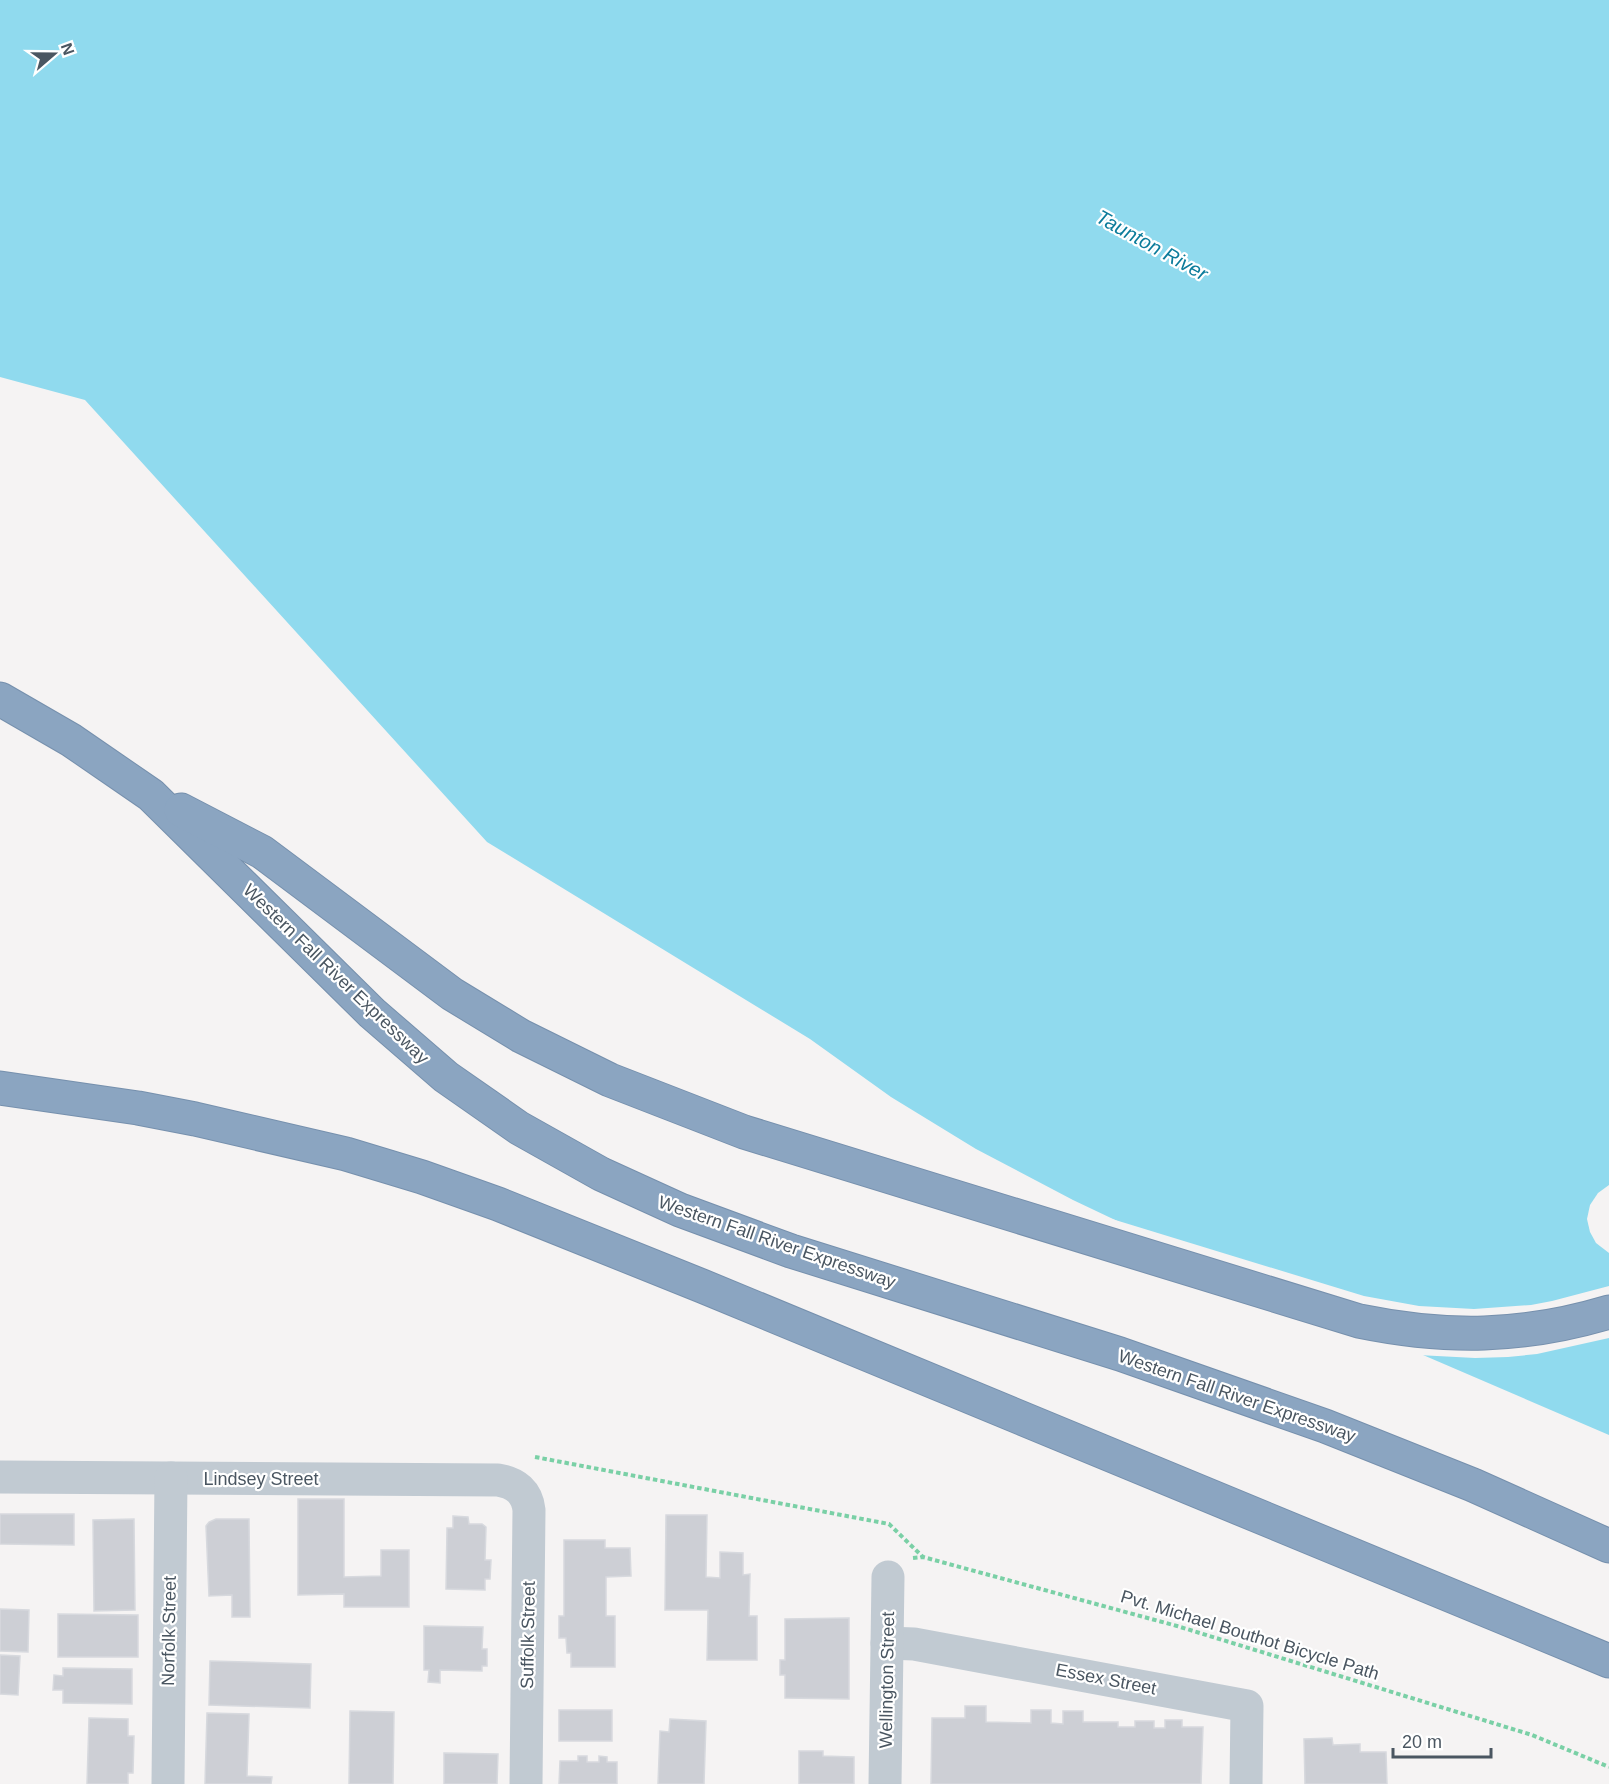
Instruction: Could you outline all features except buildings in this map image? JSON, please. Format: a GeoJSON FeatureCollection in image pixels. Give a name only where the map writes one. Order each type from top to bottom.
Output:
{"type":"FeatureCollection","features":[{"type":"Feature","properties":{"kind":"highway","name":"Western Fall River Expressway"},"geometry":{"type":"LineString","coordinates":[[0,699],[71,740],[151,795],[372,1013],[411,1048],[480,1102],[519,1128],[601,1174],[680,1210],[790,1251],[1120,1354],[1325,1426],[1473,1485],[1609,1546]]}},
{"type":"Feature","properties":{"kind":"highway"},"geometry":{"type":"LineString","coordinates":[[151,795],[262,852],[452,994],[521,1036],[610,1080],[744,1132],[1359,1321],[1416,1332],[1475,1334],[1533,1330],[1609,1312]]}},
{"type":"Feature","properties":{"kind":"highway"},"geometry":{"type":"LineString","coordinates":[[0,1088],[138,1108],[346,1154],[498,1204],[724,1295],[1609,1661]]}},
{"type":"Feature","properties":{"kind":"street","name":"Lindsey Street"},"geometry":{"type":"LineString","coordinates":[[0,1477],[498,1480],[520,1488]]}},
{"type":"Feature","properties":{"kind":"street","name":"Norfolk Street"},"geometry":{"type":"LineString","coordinates":[[168,1784],[171,1478]]}},
{"type":"Feature","properties":{"kind":"street","name":"Suffolk Street"},"geometry":{"type":"LineString","coordinates":[[520,1488],[528,1502],[529,1510],[526,1784]]}},
{"type":"Feature","properties":{"kind":"street","name":"Wellington Street"},"geometry":{"type":"LineString","coordinates":[[885,1784],[888,1577]]}},
{"type":"Feature","properties":{"kind":"street","name":"Essex Street"},"geometry":{"type":"LineString","coordinates":[[887,1643],[914,1644],[1247,1706],[1246,1784]]}},
{"type":"Feature","properties":{"kind":"path","name":"Pvt. Michael Bouthot Bicycle Path"},"geometry":{"type":"LineString","coordinates":[[888,1577],[891,1566],[899,1560],[924,1557],[1177,1626],[1532,1735],[1609,1767]]}},
{"type":"Feature","properties":{"kind":"water","name":"Taunton River"},"geometry":{"type":"Polygon","coordinates":[[[0,0],[1609,0],[1609,1435],[1172,1247],[1073,1200],[976,1149],[891,1097],[810,1039],[487,842],[85,400],[0,377],[0,0]]]}},
{"type":"Feature","properties":{"kind":"pier"},"geometry":{"type":"Polygon","coordinates":[[[1609,1185],[1609,1253],[1596,1243],[1587,1219],[1590,1205],[1598,1193],[1609,1185]]]}},
{"type":"Feature","properties":{"kind":"pier"},"geometry":{"type":"Polygon","coordinates":[[[1099,1215],[1364,1296],[1419,1306],[1474,1309],[1531,1305],[1609,1286],[1609,1338],[1537,1354],[1508,1357],[1418,1355],[1171,1250],[1099,1215]]]}}]}
